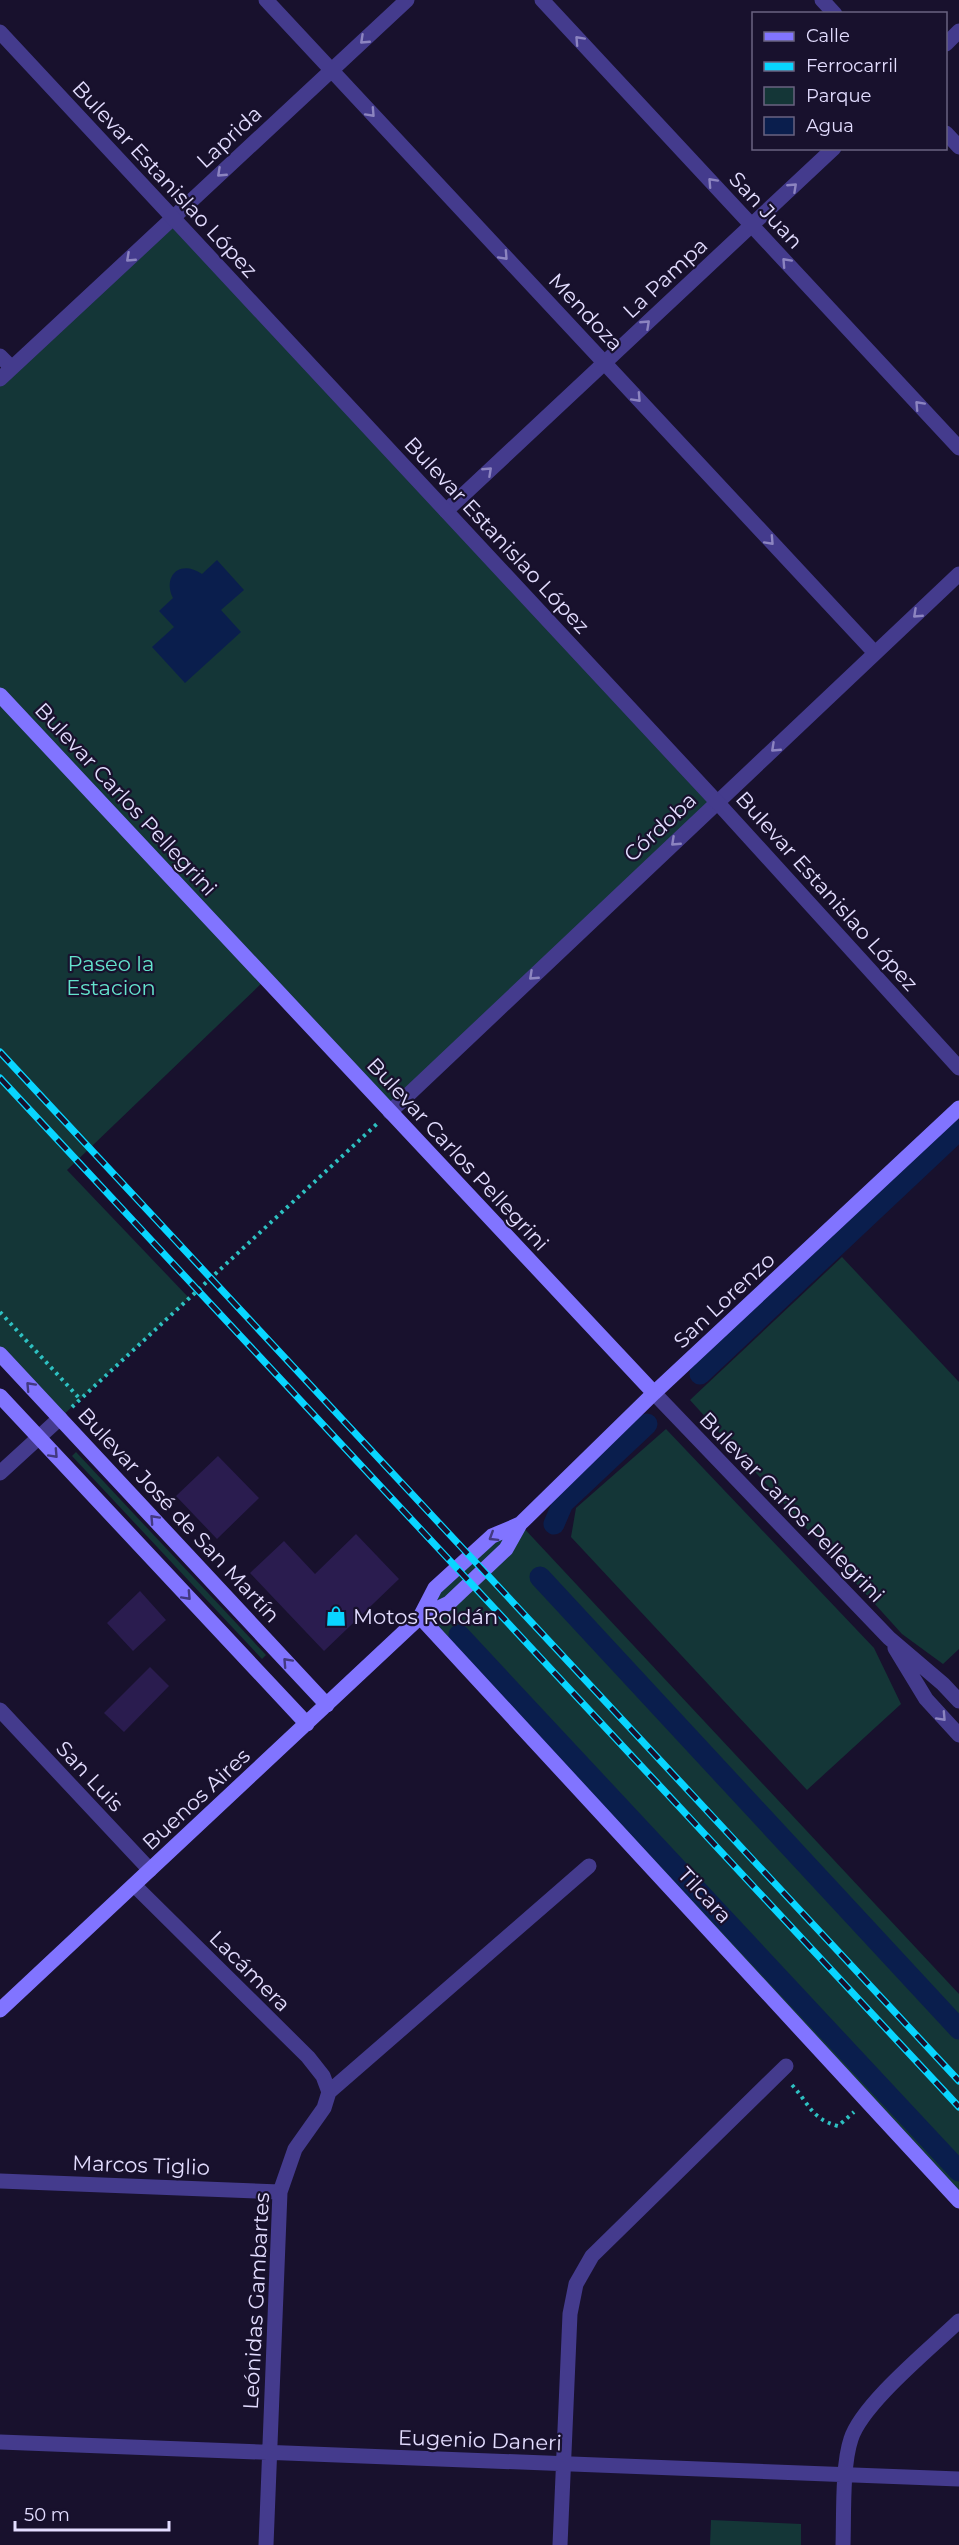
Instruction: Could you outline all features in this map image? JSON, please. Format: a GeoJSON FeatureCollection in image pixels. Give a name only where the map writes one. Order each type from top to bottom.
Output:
{"type":"FeatureCollection","features":[{"type":"Feature","properties":{"kind":"main road","name":"Bulevar Carlos Pellegrini"},"geometry":{"type":"LineString","coordinates":[[0,695],[654,1393]]}},
{"type":"Feature","properties":{"kind":"main road","name":"San Lorenzo"},"geometry":{"type":"LineString","coordinates":[[484,1570],[506,1549],[520,1524],[654,1393],[959,1108]]}},
{"type":"Feature","properties":{"kind":"main road","name":"Bulevar José de San Martín"},"geometry":{"type":"LineString","coordinates":[[0,1354],[327,1704]]}},
{"type":"Feature","properties":{"kind":"main road"},"geometry":{"type":"LineString","coordinates":[[0,1396],[306,1724]]}},
{"type":"Feature","properties":{"kind":"main road","name":"San Lorenzo"},"geometry":{"type":"LineString","coordinates":[[470,1556],[492,1536],[520,1524]]}},
{"type":"Feature","properties":{"kind":"main road","name":"Buenos Aires"},"geometry":{"type":"LineString","coordinates":[[420,1617],[435,1588],[470,1556]]}},
{"type":"Feature","properties":{"kind":"main road","name":"Buenos Aires"},"geometry":{"type":"LineString","coordinates":[[0,2010],[420,1617],[449,1603],[484,1570]]}},
{"type":"Feature","properties":{"kind":"main road","name":"Tilcara"},"geometry":{"type":"LineString","coordinates":[[420,1617],[959,2201]]}},
{"type":"Feature","properties":{"kind":"street","name":"Mendoza"},"geometry":{"type":"LineString","coordinates":[[266,0],[875,653]]}},
{"type":"Feature","properties":{"kind":"street","name":"Laprida"},"geometry":{"type":"LineString","coordinates":[[0,380],[407,0]]}},
{"type":"Feature","properties":{"kind":"street","name":"San Juan"},"geometry":{"type":"LineString","coordinates":[[542,0],[959,448]]}},
{"type":"Feature","properties":{"kind":"street"},"geometry":{"type":"LineString","coordinates":[[822,0],[833,12]]}},
{"type":"Feature","properties":{"kind":"street"},"geometry":{"type":"LineString","coordinates":[[947,42],[959,31]]}},
{"type":"Feature","properties":{"kind":"street","name":"Bulevar Estanislao López"},"geometry":{"type":"LineString","coordinates":[[0,32],[717,802],[959,1068]]}},
{"type":"Feature","properties":{"kind":"street"},"geometry":{"type":"LineString","coordinates":[[947,135],[959,147]]}},
{"type":"Feature","properties":{"kind":"street","name":"La Pampa"},"geometry":{"type":"LineString","coordinates":[[446,511],[832,150]]}},
{"type":"Feature","properties":{"kind":"street"},"geometry":{"type":"LineString","coordinates":[[0,356],[12,368]]}},
{"type":"Feature","properties":{"kind":"street","name":"Córdoba"},"geometry":{"type":"LineString","coordinates":[[390,1112],[959,574]]}},
{"type":"Feature","properties":{"kind":"street","name":"Bulevar Carlos Pellegrini"},"geometry":{"type":"LineString","coordinates":[[654,1393],[889,1638],[943,1684],[959,1701]]}},
{"type":"Feature","properties":{"kind":"street"},"geometry":{"type":"LineString","coordinates":[[0,1473],[60,1418]]}},
{"type":"Feature","properties":{"kind":"street","name":"Bulevar Carlos Pellegrini"},"geometry":{"type":"LineString","coordinates":[[889,1638],[926,1699],[959,1735]]}},
{"type":"Feature","properties":{"kind":"street"},"geometry":{"type":"LineString","coordinates":[[926,1699],[943,1684]]}},
{"type":"Feature","properties":{"kind":"street","name":"San Luis"},"geometry":{"type":"LineString","coordinates":[[0,1710],[150,1870]]}},
{"type":"Feature","properties":{"kind":"street","name":"Leónidas Gambartes"},"geometry":{"type":"LineString","coordinates":[[266,2545],[280,2192],[295,2149],[324,2108],[329,2092],[589,1866]]}},
{"type":"Feature","properties":{"kind":"street","name":"Lacámera"},"geometry":{"type":"LineString","coordinates":[[134,1885],[308,2057],[323,2076],[329,2092]]}},
{"type":"Feature","properties":{"kind":"street"},"geometry":{"type":"LineString","coordinates":[[560,2545],[570,2314],[572,2298],[579,2277],[592,2256],[786,2066]]}},
{"type":"Feature","properties":{"kind":"street","name":"Marcos Tiglio"},"geometry":{"type":"LineString","coordinates":[[0,2181],[280,2192]]}},
{"type":"Feature","properties":{"kind":"street"},"geometry":{"type":"LineString","coordinates":[[843,2545],[846,2475],[851,2439],[869,2408],[959,2321]]}},
{"type":"Feature","properties":{"kind":"street","name":"Eugenio Daneri"},"geometry":{"type":"LineString","coordinates":[[0,2442],[959,2479]]}},
{"type":"Feature","properties":{"kind":"path"},"geometry":{"type":"LineString","coordinates":[[60,1418],[390,1112]]}},
{"type":"Feature","properties":{"kind":"path"},"geometry":{"type":"LineString","coordinates":[[0,1312],[80,1399]]}},
{"type":"Feature","properties":{"kind":"path"},"geometry":{"type":"LineString","coordinates":[[770,2082],[791,2084],[803,2097],[811,2112],[824,2122],[838,2126],[867,2102]]}},
{"type":"Feature","properties":{"kind":"green space","name":"Paseo la Estacion"},"geometry":{"type":"Polygon","coordinates":[[[173,218],[717,802],[390,1112],[265,980],[67,1170],[189,1298],[60,1418],[0,1354],[0,379],[173,218]]]}},
{"type":"Feature","properties":{"kind":"green space"},"geometry":{"type":"Polygon","coordinates":[[[842,1257],[959,1382],[959,1649],[943,1664],[902,1634],[690,1400],[842,1257]]]}},
{"type":"Feature","properties":{"kind":"green space"},"geometry":{"type":"Polygon","coordinates":[[[666,1429],[874,1648],[901,1704],[807,1790],[571,1537],[576,1508],[666,1429]]]}},
{"type":"Feature","properties":{"kind":"green space"},"geometry":{"type":"Polygon","coordinates":[[[76,1452],[266,1655],[262,1659],[72,1456],[76,1452]]]}},
{"type":"Feature","properties":{"kind":"green space"},"geometry":{"type":"Polygon","coordinates":[[[520,1524],[959,1994],[959,2201],[420,1617],[435,1588],[520,1524]]]}},
{"type":"Feature","properties":{"kind":"green space"},"geometry":{"type":"Polygon","coordinates":[[[711,2520],[801,2524],[801,2545],[710,2545],[711,2520]]]}},
{"type":"Feature","properties":{"kind":"water"},"geometry":{"type":"Polygon","coordinates":[[[217,560],[244,590],[221,610],[241,632],[185,683],[152,647],[174,627],[159,611],[173,598],[170,582],[175,572],[187,568],[202,574],[217,560]]]}},
{"type":"Feature","properties":{"kind":"building"},"geometry":{"type":"Polygon","coordinates":[[[218,1456],[259,1498],[217,1539],[176,1496],[218,1456]]]}},
{"type":"Feature","properties":{"kind":"building"},"geometry":{"type":"Polygon","coordinates":[[[356,1534],[399,1579],[324,1651],[250,1573],[284,1541],[315,1574],[356,1534]]]}},
{"type":"Feature","properties":{"kind":"building"},"geometry":{"type":"Polygon","coordinates":[[[140,1591],[166,1620],[133,1651],[107,1623],[140,1591]]]}},
{"type":"Feature","properties":{"kind":"building"},"geometry":{"type":"Polygon","coordinates":[[[150,1667],[169,1686],[124,1732],[104,1713],[150,1667]]]}},
{"type":"Feature","properties":{"kind":"waterway"},"geometry":{"type":"LineString","coordinates":[[700,1374],[959,1130]]}},
{"type":"Feature","properties":{"kind":"waterway"},"geometry":{"type":"LineString","coordinates":[[554,1524],[563,1503],[647,1424]]}},
{"type":"Feature","properties":{"kind":"waterway"},"geometry":{"type":"LineString","coordinates":[[540,1577],[959,2029]]}},
{"type":"Feature","properties":{"kind":"waterway"},"geometry":{"type":"LineString","coordinates":[[459,1635],[959,2171]]}},
{"type":"Feature","properties":{"kind":"railway"},"geometry":{"type":"LineString","coordinates":[[0,1052],[959,2081]]}},
{"type":"Feature","properties":{"kind":"railway"},"geometry":{"type":"LineString","coordinates":[[0,1078],[959,2107]]}},
{"type":"Feature","properties":{"kind":"place","name":"Motos Roldán"},"geometry":{"type":"Point","coordinates":[336,1616]}}]}
